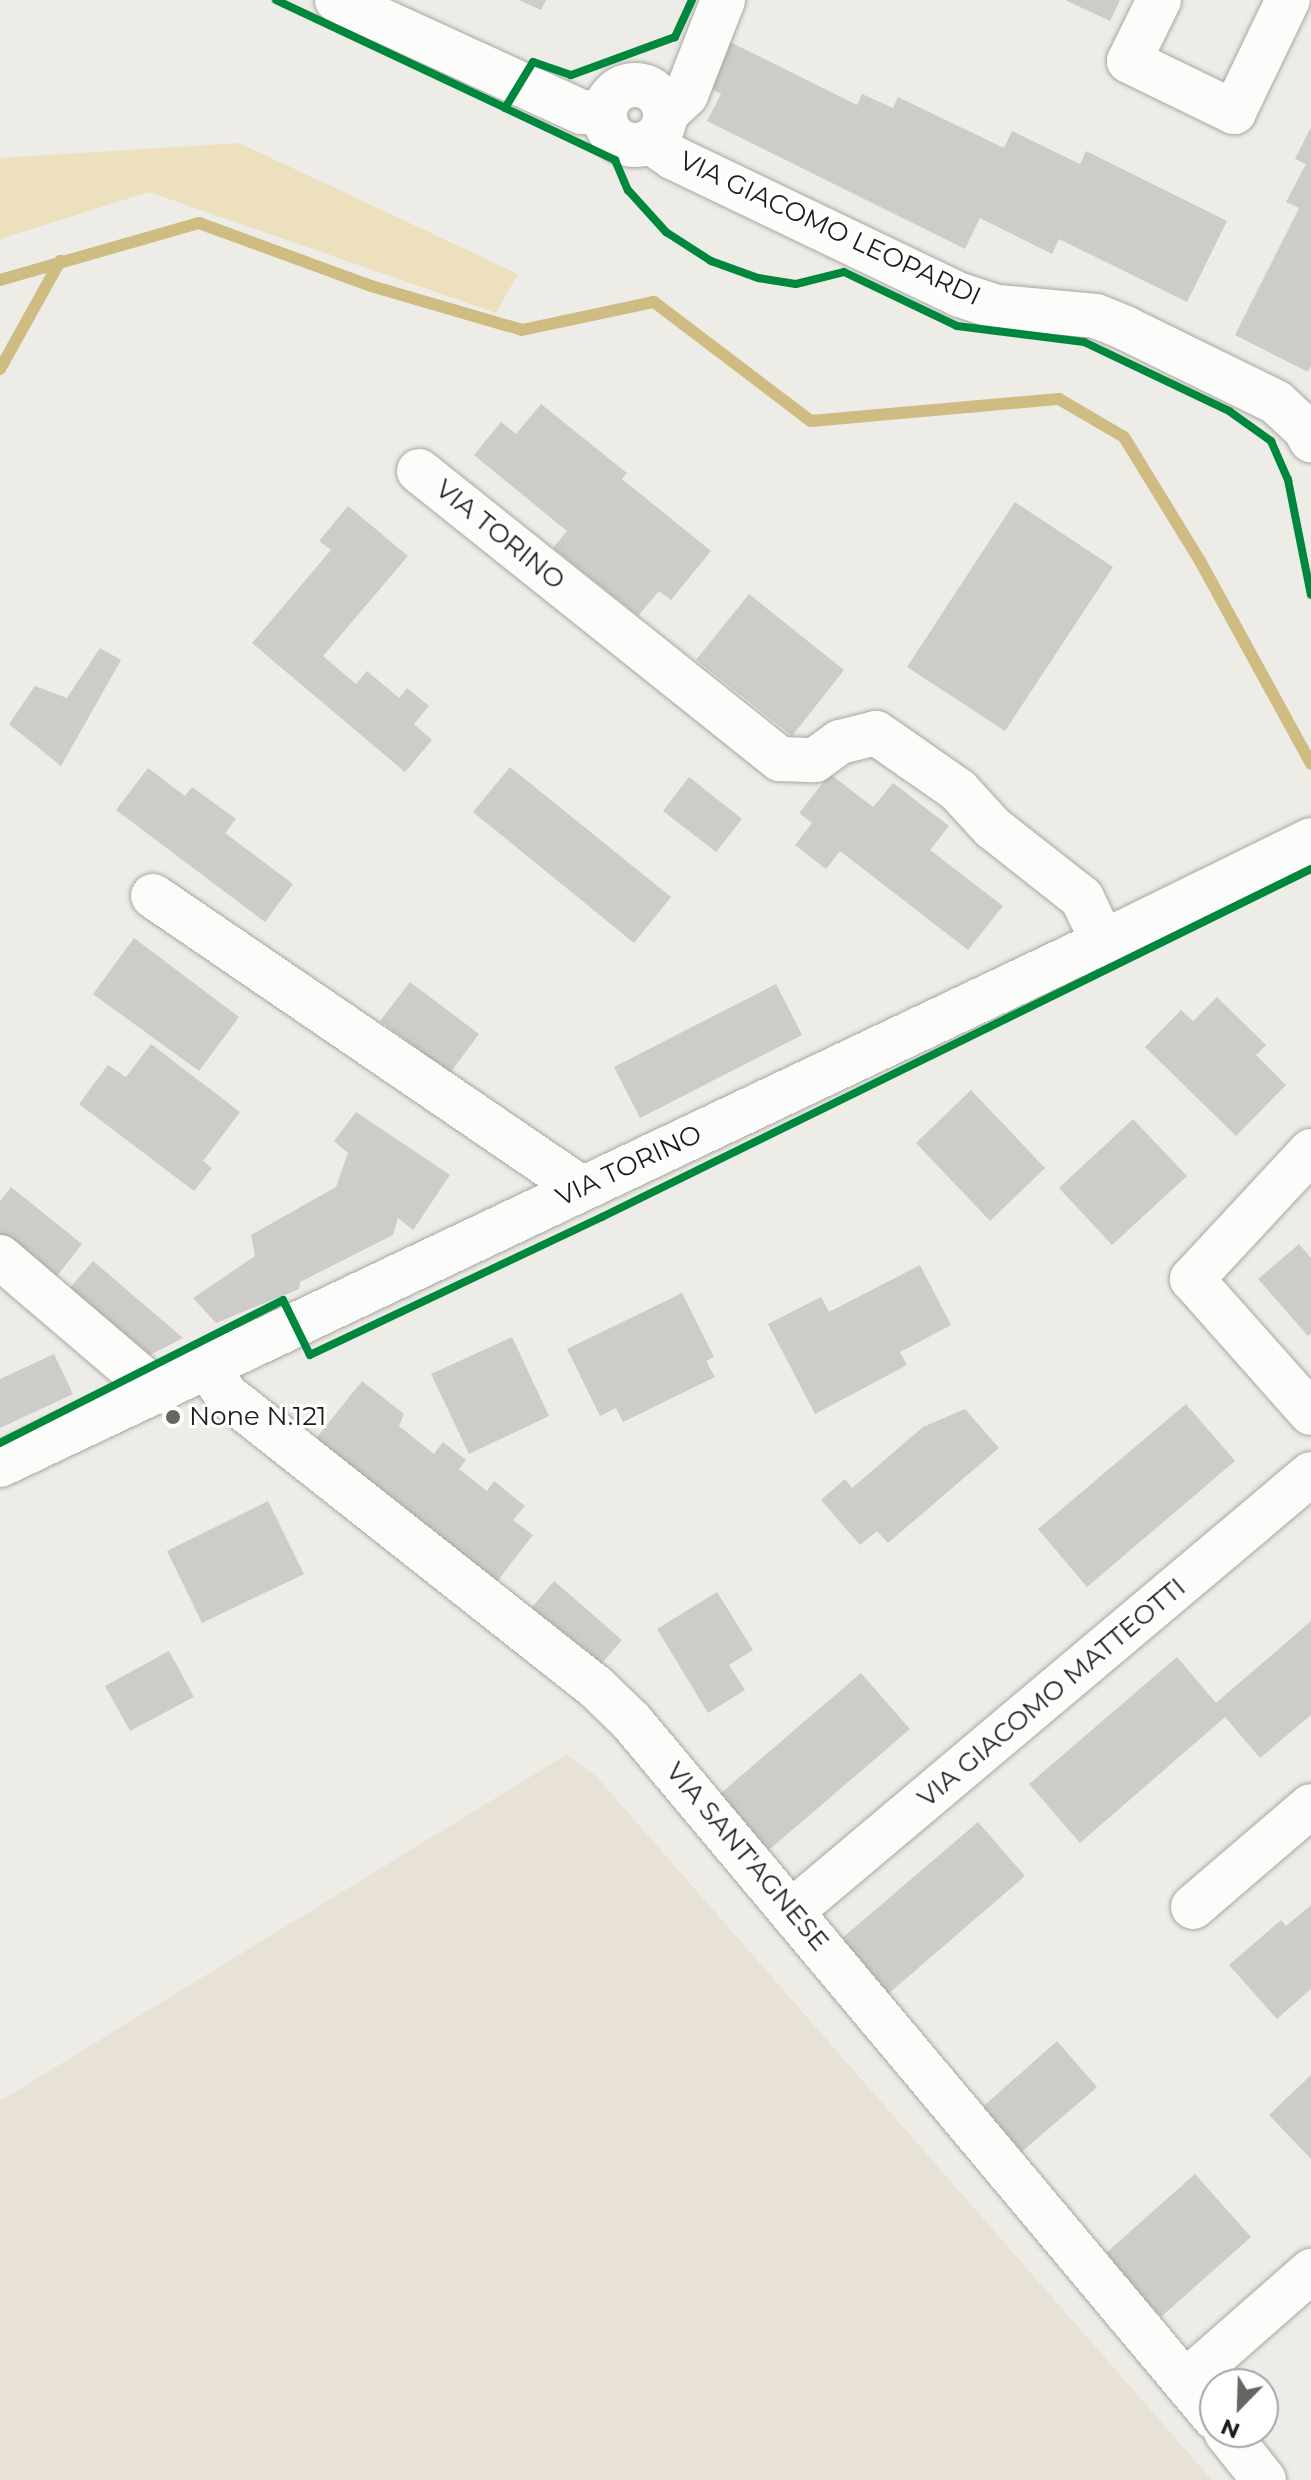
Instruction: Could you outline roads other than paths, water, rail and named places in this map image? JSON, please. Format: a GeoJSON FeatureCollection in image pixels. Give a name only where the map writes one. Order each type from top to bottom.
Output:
{"type":"FeatureCollection","features":[{"type":"Feature","properties":{"kind":"street"},"geometry":{"type":"LineString","coordinates":[[337,0],[582,112],[604,113],[609,98],[623,86],[653,114],[677,65],[715,17]]}},
{"type":"Feature","properties":{"kind":"street"},"geometry":{"type":"LineString","coordinates":[[1159,0],[1129,61],[1234,112],[1288,0]]}},
{"type":"Feature","properties":{"kind":"street","name":"VIA GIACOMO LEOPARDI"},"geometry":{"type":"LineString","coordinates":[[653,114],[674,158],[960,295],[998,307],[1096,316],[1125,328],[1276,402],[1305,429],[1311,440]]}},
{"type":"Feature","properties":{"kind":"street","name":"VIA TORINO"},"geometry":{"type":"LineString","coordinates":[[419,471],[780,759],[815,760],[840,742],[876,733],[958,790],[993,828],[1082,898],[1103,942]]}},
{"type":"Feature","properties":{"kind":"street","name":"VIA TORINO"},"geometry":{"type":"LineString","coordinates":[[0,1465],[1103,942],[1311,840]]}},
{"type":"Feature","properties":{"kind":"street"},"geometry":{"type":"LineString","coordinates":[[153,896],[581,1188]]}},
{"type":"Feature","properties":{"kind":"street"},"geometry":{"type":"LineString","coordinates":[[1311,1151],[1192,1279],[1311,1413]]}},
{"type":"Feature","properties":{"kind":"street"},"geometry":{"type":"LineString","coordinates":[[0,1257],[158,1392]]}},
{"type":"Feature","properties":{"kind":"street","name":"VIA SANT'AGNESE"},"geometry":{"type":"LineString","coordinates":[[209,1368],[226,1395],[596,1687],[678,1774],[1199,2398]]}},
{"type":"Feature","properties":{"kind":"street","name":"VIA GIACOMO MATTEOTTI"},"geometry":{"type":"LineString","coordinates":[[792,1911],[1311,1474]]}},
{"type":"Feature","properties":{"kind":"street"},"geometry":{"type":"LineString","coordinates":[[1193,1907],[1311,1806]]}},
{"type":"Feature","properties":{"kind":"street"},"geometry":{"type":"LineString","coordinates":[[1186,2381],[1311,2271]]}},
{"type":"Feature","properties":{"kind":"street"},"geometry":{"type":"LineString","coordinates":[[1239,2448],[1264,2480]]}},
{"type":"Feature","properties":{"kind":"waterway"},"geometry":{"type":"LineString","coordinates":[[0,280],[199,223],[371,286],[522,330],[654,302],[811,421],[1059,399],[1124,437],[1200,561],[1311,764]]}},
{"type":"Feature","properties":{"kind":"waterway"},"geometry":{"type":"LineString","coordinates":[[0,369],[60,261]]}},
{"type":"Feature","properties":{"kind":"place","name":"None N.121"},"geometry":{"type":"Point","coordinates":[173,1417]}}]}
